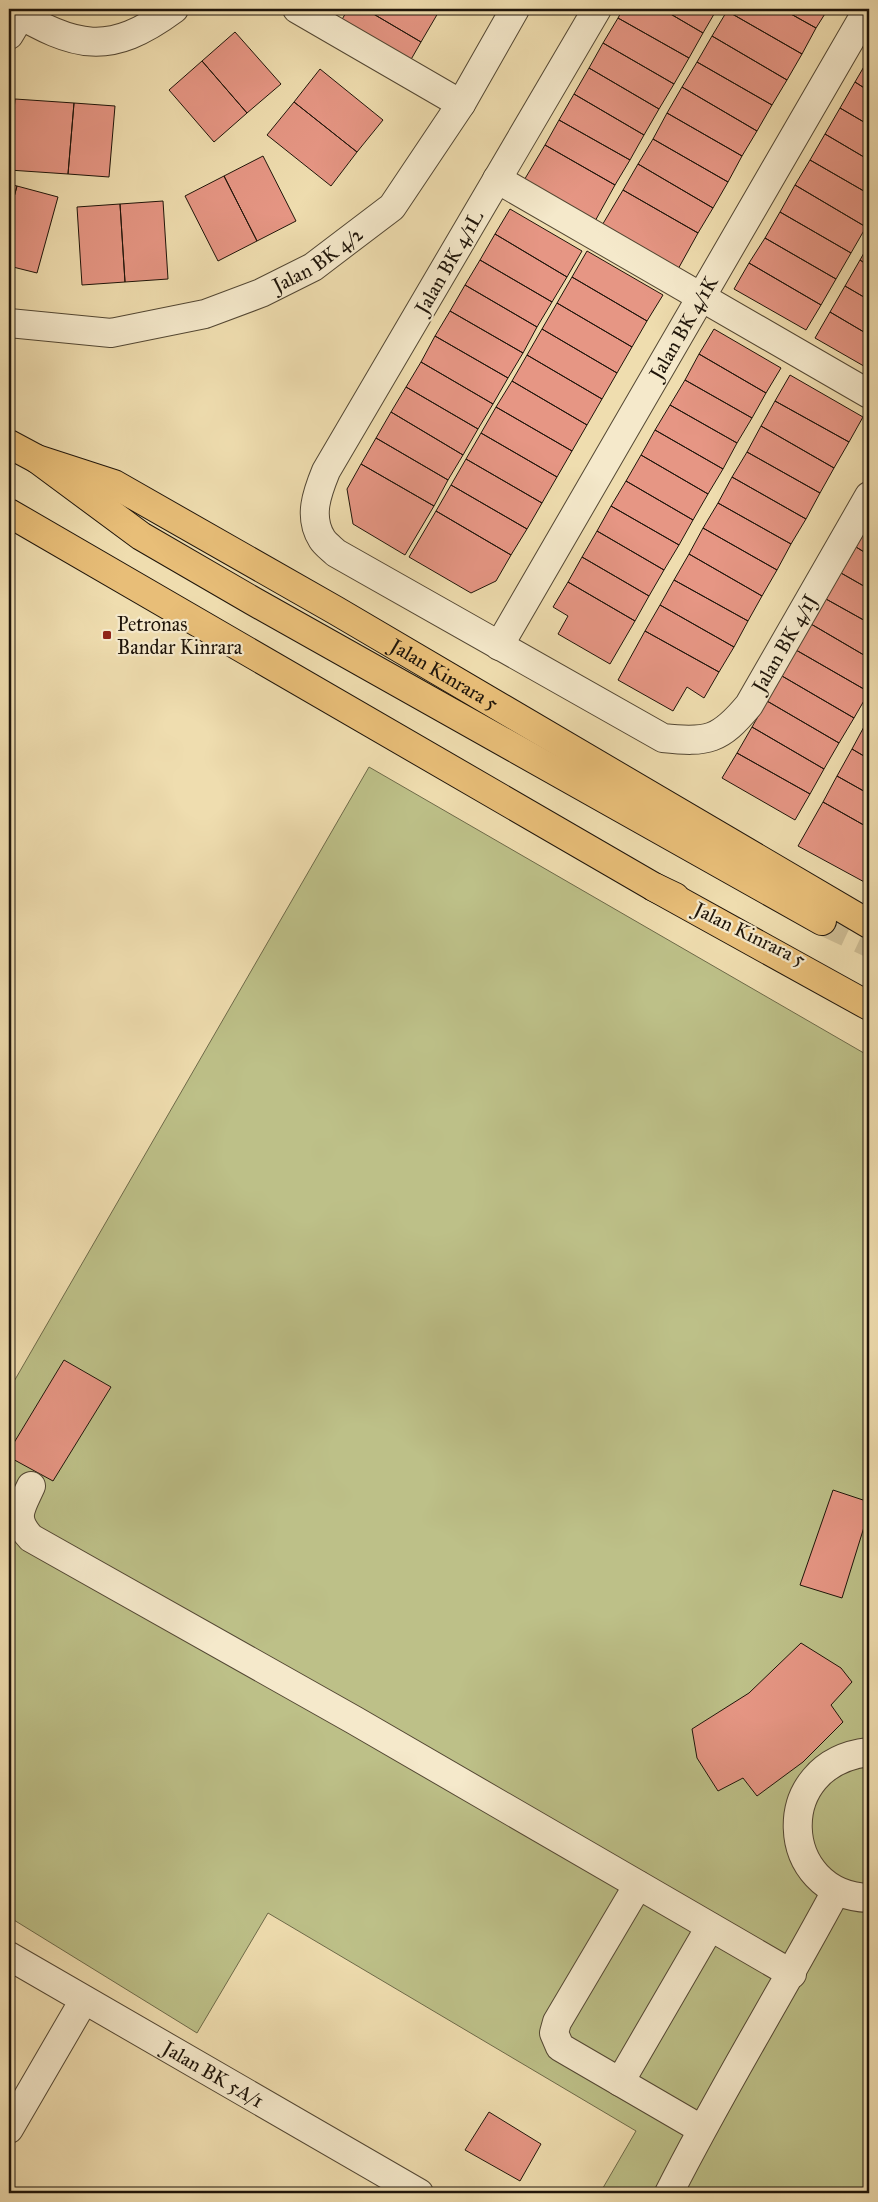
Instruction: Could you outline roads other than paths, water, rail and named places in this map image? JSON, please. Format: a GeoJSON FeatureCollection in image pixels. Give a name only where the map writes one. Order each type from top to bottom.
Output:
{"type":"FeatureCollection","features":[{"type":"Feature","properties":{"kind":"main road","name":"Jalan Kinrara 5"},"geometry":{"type":"LineString","coordinates":[[9,444],[37,460],[114,484],[335,610],[869,924]]}},
{"type":"Feature","properties":{"kind":"main road"},"geometry":{"type":"LineString","coordinates":[[37,460],[142,536],[244,596],[822,921]]}},
{"type":"Feature","properties":{"kind":"main road","name":"Jalan Kinrara 5"},"geometry":{"type":"LineString","coordinates":[[9,513],[654,887],[869,992]]}},
{"type":"Feature","properties":{"kind":"main road"},"geometry":{"type":"LineString","coordinates":[[654,887],[869,1006]]}},
{"type":"Feature","properties":{"kind":"street"},"geometry":{"type":"LineString","coordinates":[[13,20],[82,42],[119,39],[150,26],[174,9]]}},
{"type":"Feature","properties":{"kind":"street"},"geometry":{"type":"LineString","coordinates":[[297,9],[461,104]]}},
{"type":"Feature","properties":{"kind":"street","name":"Jalan BK 4/2"},"geometry":{"type":"LineString","coordinates":[[9,323],[111,333],[205,314],[262,293],[314,267],[392,207],[461,104],[515,9]]}},
{"type":"Feature","properties":{"kind":"street","name":"Jalan BK 4/1L"},"geometry":{"type":"LineString","coordinates":[[499,646],[336,553],[322,540],[314,520],[317,495],[326,471],[597,9]]}},
{"type":"Feature","properties":{"kind":"street","name":"Jalan BK 4/1K"},"geometry":{"type":"LineString","coordinates":[[499,646],[868,9]]}},
{"type":"Feature","properties":{"kind":"street"},"geometry":{"type":"LineString","coordinates":[[497,179],[869,394]]}},
{"type":"Feature","properties":{"kind":"street","name":"Jalan BK 4/1J"},"geometry":{"type":"LineString","coordinates":[[499,646],[663,738],[690,741],[714,737],[732,725],[749,705],[869,496]]}},
{"type":"Feature","properties":{"kind":"street"},"geometry":{"type":"LineString","coordinates":[[31,1486],[19,1513],[22,1528],[31,1538],[354,1720],[792,1974]]}},
{"type":"Feature","properties":{"kind":"street"},"geometry":{"type":"LineString","coordinates":[[869,1752],[851,1754],[831,1763],[814,1778],[803,1797],[798,1818],[799,1840],[806,1860],[819,1878],[836,1890],[857,1898],[869,1898]]}},
{"type":"Feature","properties":{"kind":"street"},"geometry":{"type":"LineString","coordinates":[[638,1884],[557,2022],[554,2033],[560,2047],[702,2129]]}},
{"type":"Feature","properties":{"kind":"street"},"geometry":{"type":"LineString","coordinates":[[669,2193],[702,2129],[792,1974],[836,1890]]}},
{"type":"Feature","properties":{"kind":"street"},"geometry":{"type":"LineString","coordinates":[[620,2082],[710,1927]]}},
{"type":"Feature","properties":{"kind":"street","name":"Jalan BK 5A/1"},"geometry":{"type":"LineString","coordinates":[[9,1956],[419,2193]]}},
{"type":"Feature","properties":{"kind":"street"},"geometry":{"type":"LineString","coordinates":[[11,2120],[84,2000]]}},
{"type":"Feature","properties":{"kind":"tunnel"},"geometry":{"type":"LineString","coordinates":[[822,921],[869,943]]}},
{"type":"Feature","properties":{"kind":"place","name":"Petronas Bandar Kinrara"},"geometry":{"type":"Point","coordinates":[107,635]}}]}
